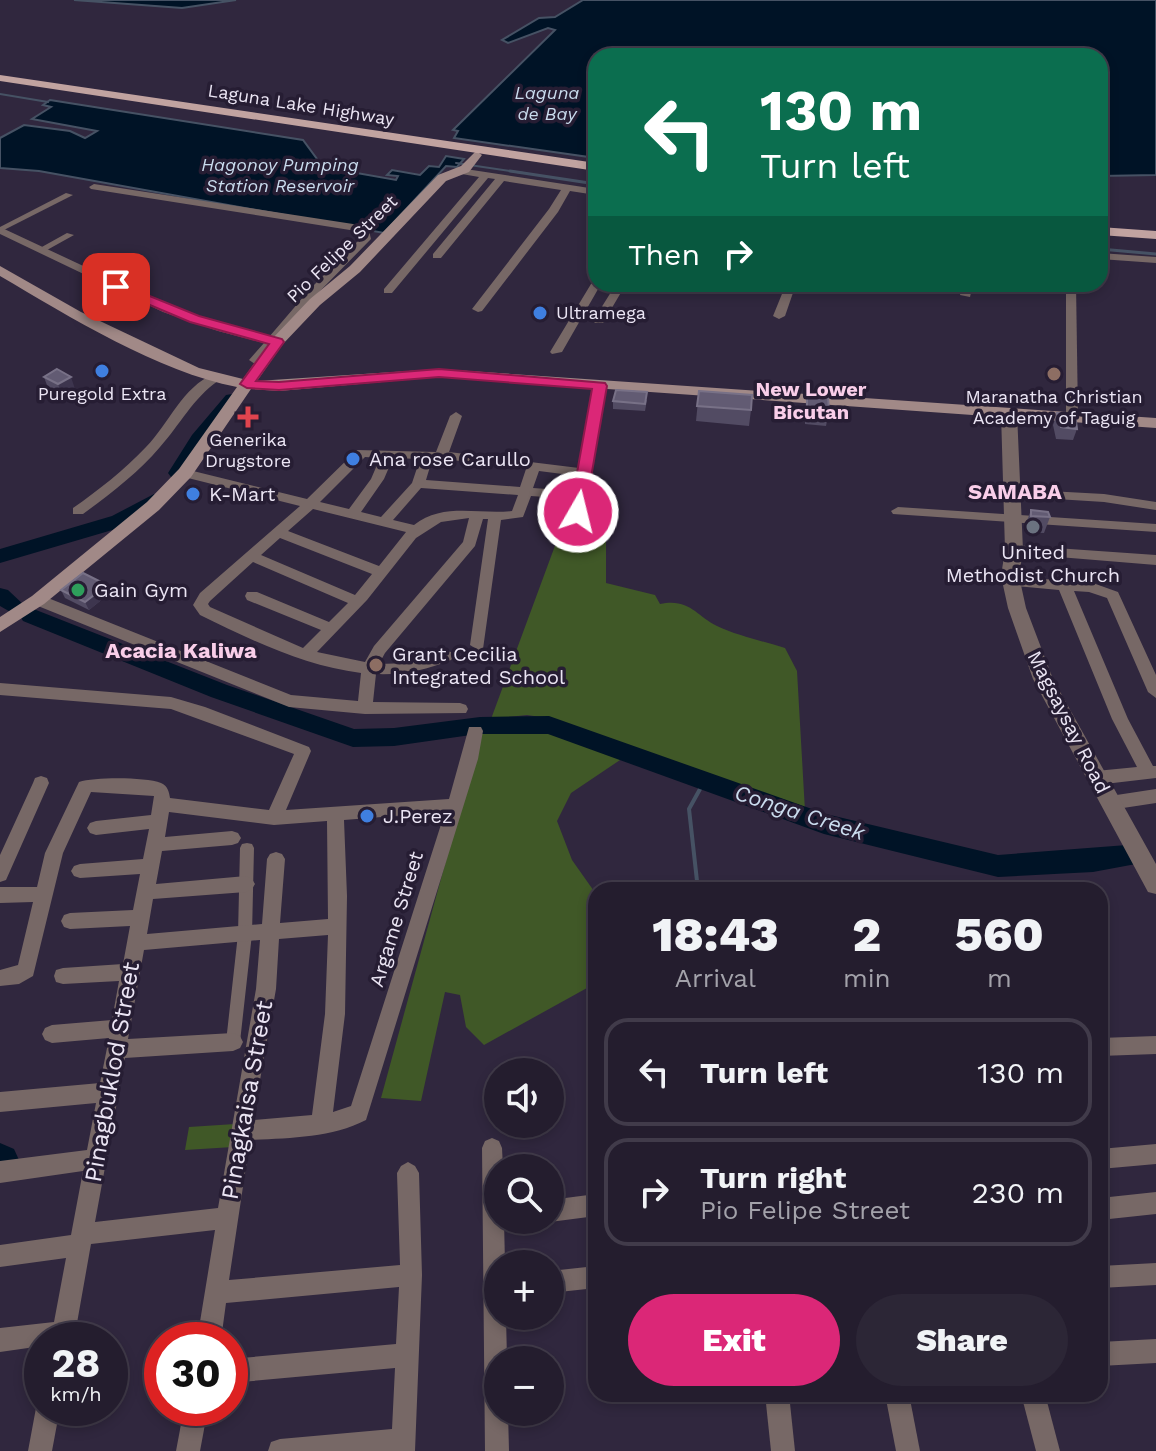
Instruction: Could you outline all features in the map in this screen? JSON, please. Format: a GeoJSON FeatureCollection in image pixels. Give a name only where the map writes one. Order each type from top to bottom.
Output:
{"type":"FeatureCollection","features":[{"type":"Feature","properties":{"kind":"main road","name":"Laguna Lake Highway"},"geometry":{"type":"LineString","coordinates":[[0,78],[588,166]]}},
{"type":"Feature","properties":{"kind":"main road","name":"Laguna Lake Highway"},"geometry":{"type":"LineString","coordinates":[[0,85],[468,164],[588,172]]}},
{"type":"Feature","properties":{"kind":"main road","name":"Pio Felipe Street"},"geometry":{"type":"LineString","coordinates":[[0,626],[38,600],[153,506],[185,473],[234,402],[231,382],[442,178],[468,164]]}},
{"type":"Feature","properties":{"kind":"main road"},"geometry":{"type":"LineString","coordinates":[[1108,232],[1156,235]]}},
{"type":"Feature","properties":{"kind":"main road"},"geometry":{"type":"LineString","coordinates":[[1108,239],[1156,242]]}},
{"type":"Feature","properties":{"kind":"main road"},"geometry":{"type":"LineString","coordinates":[[0,270],[76,315],[231,382],[267,386]]}},
{"type":"Feature","properties":{"kind":"main road"},"geometry":{"type":"LineString","coordinates":[[231,382],[255,360]]}},
{"type":"Feature","properties":{"kind":"main road"},"geometry":{"type":"LineString","coordinates":[[234,402],[255,389],[267,386],[439,373],[1156,423]]}},
{"type":"Feature","properties":{"kind":"street"},"geometry":{"type":"LineString","coordinates":[[468,164],[485,176],[588,191]]}},
{"type":"Feature","properties":{"kind":"street"},"geometry":{"type":"LineString","coordinates":[[388,291],[485,176]]}},
{"type":"Feature","properties":{"kind":"street"},"geometry":{"type":"LineString","coordinates":[[437,256],[501,178]]}},
{"type":"Feature","properties":{"kind":"street"},"geometry":{"type":"LineString","coordinates":[[94,187],[353,227],[365,233],[366,239],[347,268]]}},
{"type":"Feature","properties":{"kind":"street"},"geometry":{"type":"LineString","coordinates":[[478,309],[554,210],[567,187]]}},
{"type":"Feature","properties":{"kind":"street"},"geometry":{"type":"LineString","coordinates":[[1,230],[69,195]]}},
{"type":"Feature","properties":{"kind":"street"},"geometry":{"type":"LineString","coordinates":[[1,230],[44,248],[136,296],[218,327],[274,341]]}},
{"type":"Feature","properties":{"kind":"street"},"geometry":{"type":"LineString","coordinates":[[44,248],[70,235]]}},
{"type":"Feature","properties":{"kind":"street"},"geometry":{"type":"LineString","coordinates":[[1108,257],[1156,260]]}},
{"type":"Feature","properties":{"kind":"street"},"geometry":{"type":"LineString","coordinates":[[556,352],[591,292]]}},
{"type":"Feature","properties":{"kind":"street"},"geometry":{"type":"LineString","coordinates":[[599,321],[616,292]]}},
{"type":"Feature","properties":{"kind":"street"},"geometry":{"type":"LineString","coordinates":[[779,316],[788,292]]}},
{"type":"Feature","properties":{"kind":"street"},"geometry":{"type":"LineString","coordinates":[[1071,292],[1072,417]]}},
{"type":"Feature","properties":{"kind":"street"},"geometry":{"type":"LineString","coordinates":[[255,360],[274,341]]}},
{"type":"Feature","properties":{"kind":"street"},"geometry":{"type":"LineString","coordinates":[[78,511],[120,481],[157,442],[195,394],[231,382]]}},
{"type":"Feature","properties":{"kind":"street"},"geometry":{"type":"LineString","coordinates":[[578,512],[600,386]]}},
{"type":"Feature","properties":{"kind":"street","name":"Magsaysay Road"},"geometry":{"type":"LineString","coordinates":[[1009,413],[1014,519],[1011,582],[1043,679],[1156,885]]}},
{"type":"Feature","properties":{"kind":"street"},"geometry":{"type":"LineString","coordinates":[[384,522],[418,484],[456,416]]}},
{"type":"Feature","properties":{"kind":"street"},"geometry":{"type":"LineString","coordinates":[[446,656],[406,669],[369,668],[306,655],[263,639],[205,611],[200,605],[362,453],[434,456],[583,473]]}},
{"type":"Feature","properties":{"kind":"street"},"geometry":{"type":"LineString","coordinates":[[351,516],[373,490],[385,469],[388,454]]}},
{"type":"Feature","properties":{"kind":"street"},"geometry":{"type":"LineString","coordinates":[[306,655],[370,587],[379,571],[414,530],[439,517],[518,514],[533,468]]}},
{"type":"Feature","properties":{"kind":"street"},"geometry":{"type":"LineString","coordinates":[[185,473],[414,530]]}},
{"type":"Feature","properties":{"kind":"street"},"geometry":{"type":"LineString","coordinates":[[418,484],[579,495]]}},
{"type":"Feature","properties":{"kind":"street"},"geometry":{"type":"LineString","coordinates":[[1012,493],[1104,498],[1156,506]]}},
{"type":"Feature","properties":{"kind":"street"},"geometry":{"type":"LineString","coordinates":[[898,511],[1156,528]]}},
{"type":"Feature","properties":{"kind":"street"},"geometry":{"type":"LineString","coordinates":[[365,708],[369,668],[390,635],[470,543],[477,515]]}},
{"type":"Feature","properties":{"kind":"street"},"geometry":{"type":"LineString","coordinates":[[478,645],[495,515]]}},
{"type":"Feature","properties":{"kind":"street"},"geometry":{"type":"LineString","coordinates":[[277,532],[379,571]]}},
{"type":"Feature","properties":{"kind":"street"},"geometry":{"type":"LineString","coordinates":[[1014,550],[1156,560]]}},
{"type":"Feature","properties":{"kind":"street"},"geometry":{"type":"LineString","coordinates":[[251,556],[356,601]]}},
{"type":"Feature","properties":{"kind":"street"},"geometry":{"type":"LineString","coordinates":[[1011,582],[1102,589],[1113,595],[1156,692]]}},
{"type":"Feature","properties":{"kind":"street"},"geometry":{"type":"LineString","coordinates":[[1064,585],[1120,719],[1152,773],[1096,778]]}},
{"type":"Feature","properties":{"kind":"street"},"geometry":{"type":"LineString","coordinates":[[252,596],[330,628]]}},
{"type":"Feature","properties":{"kind":"street"},"geometry":{"type":"LineString","coordinates":[[38,600],[289,701],[365,708],[460,709]]}},
{"type":"Feature","properties":{"kind":"street"},"geometry":{"type":"LineString","coordinates":[[0,689],[171,703],[303,751],[274,818]]}},
{"type":"Feature","properties":{"kind":"street","name":"Argame Street"},"geometry":{"type":"LineString","coordinates":[[321,1123],[353,1118],[359,1113],[470,759],[475,731]]}},
{"type":"Feature","properties":{"kind":"street"},"geometry":{"type":"LineString","coordinates":[[0,875],[9,833],[41,783]]}},
{"type":"Feature","properties":{"kind":"street"},"geometry":{"type":"LineString","coordinates":[[0,978],[19,976],[26,970],[56,845],[85,787],[95,784],[158,789],[160,812]]}},
{"type":"Feature","properties":{"kind":"street"},"geometry":{"type":"LineString","coordinates":[[1110,803],[1156,796]]}},
{"type":"Feature","properties":{"kind":"street"},"geometry":{"type":"LineString","coordinates":[[96,828],[160,812],[274,818],[454,805]]}},
{"type":"Feature","properties":{"kind":"street","name":"Pinagbuklod Street"},"geometry":{"type":"LineString","coordinates":[[66,1322],[160,812]]}},
{"type":"Feature","properties":{"kind":"street"},"geometry":{"type":"LineString","coordinates":[[241,1131],[321,1123],[335,1014],[335,813]]}},
{"type":"Feature","properties":{"kind":"street"},"geometry":{"type":"LineString","coordinates":[[117,1049],[233,1042],[245,934],[246,884],[240,843],[154,845]]}},
{"type":"Feature","properties":{"kind":"street","name":"Pinagkaisa Street"},"geometry":{"type":"LineString","coordinates":[[212,1322],[266,989],[276,859]]}},
{"type":"Feature","properties":{"kind":"street"},"geometry":{"type":"LineString","coordinates":[[80,871],[150,866]]}},
{"type":"Feature","properties":{"kind":"street"},"geometry":{"type":"LineString","coordinates":[[146,892],[246,884]]}},
{"type":"Feature","properties":{"kind":"street"},"geometry":{"type":"LineString","coordinates":[[0,895],[43,894]]}},
{"type":"Feature","properties":{"kind":"street"},"geometry":{"type":"LineString","coordinates":[[70,921],[140,918]]}},
{"type":"Feature","properties":{"kind":"street"},"geometry":{"type":"LineString","coordinates":[[136,943],[337,926]]}},
{"type":"Feature","properties":{"kind":"street"},"geometry":{"type":"LineString","coordinates":[[63,976],[131,972]]}},
{"type":"Feature","properties":{"kind":"street"},"geometry":{"type":"LineString","coordinates":[[52,1034],[121,1028]]}},
{"type":"Feature","properties":{"kind":"street"},"geometry":{"type":"LineString","coordinates":[[1108,1047],[1156,1045]]}},
{"type":"Feature","properties":{"kind":"street"},"geometry":{"type":"LineString","coordinates":[[0,1102],[109,1092]]}},
{"type":"Feature","properties":{"kind":"street"},"geometry":{"type":"LineString","coordinates":[[492,1148],[492,1154]]}},
{"type":"Feature","properties":{"kind":"street"},"geometry":{"type":"LineString","coordinates":[[1108,1158],[1156,1154]]}},
{"type":"Feature","properties":{"kind":"street"},"geometry":{"type":"LineString","coordinates":[[0,1172],[96,1159]]}},
{"type":"Feature","properties":{"kind":"street"},"geometry":{"type":"LineString","coordinates":[[280,1451],[403,1446],[411,1275],[408,1173]]}},
{"type":"Feature","properties":{"kind":"street"},"geometry":{"type":"LineString","coordinates":[[1108,1208],[1156,1203]]}},
{"type":"Feature","properties":{"kind":"street"},"geometry":{"type":"LineString","coordinates":[[564,1209],[588,1206]]}},
{"type":"Feature","properties":{"kind":"street"},"geometry":{"type":"LineString","coordinates":[[0,1256],[81,1240],[227,1218]]}},
{"type":"Feature","properties":{"kind":"street"},"geometry":{"type":"LineString","coordinates":[[1108,1277],[1156,1274]]}},
{"type":"Feature","properties":{"kind":"street"},"geometry":{"type":"LineString","coordinates":[[218,1292],[411,1275]]}},
{"type":"Feature","properties":{"kind":"street"},"geometry":{"type":"LineString","coordinates":[[564,1280],[588,1278]]}},
{"type":"Feature","properties":{"kind":"street"},"geometry":{"type":"LineString","coordinates":[[496,1330],[497,1451]]}},
{"type":"Feature","properties":{"kind":"street"},"geometry":{"type":"LineString","coordinates":[[0,1340],[24,1338]]}},
{"type":"Feature","properties":{"kind":"street"},"geometry":{"type":"LineString","coordinates":[[1108,1354],[1156,1351]]}},
{"type":"Feature","properties":{"kind":"street"},"geometry":{"type":"LineString","coordinates":[[248,1369],[407,1355]]}},
{"type":"Feature","properties":{"kind":"street"},"geometry":{"type":"LineString","coordinates":[[778,1402],[783,1451]]}},
{"type":"Feature","properties":{"kind":"street"},"geometry":{"type":"LineString","coordinates":[[899,1402],[908,1451]]}},
{"type":"Feature","properties":{"kind":"street"},"geometry":{"type":"LineString","coordinates":[[1035,1402],[1048,1451]]}},
{"type":"Feature","properties":{"kind":"street"},"geometry":{"type":"LineString","coordinates":[[40,1451],[45,1426]]}},
{"type":"Feature","properties":{"kind":"street"},"geometry":{"type":"LineString","coordinates":[[188,1451],[193,1426]]}},
{"type":"Feature","properties":{"kind":"green space"},"geometry":{"type":"Polygon","coordinates":[[[606,540],[606,583],[655,595],[660,604],[686,606],[725,630],[785,648],[797,671],[805,811],[554,719],[527,715],[491,719],[556,543],[606,540]]]}},
{"type":"Feature","properties":{"kind":"green space"},"geometry":{"type":"Polygon","coordinates":[[[548,727],[626,756],[571,793],[557,821],[572,860],[588,883],[588,987],[484,1045],[466,1027],[460,995],[445,992],[421,1101],[381,1098],[482,729],[548,727]]]}},
{"type":"Feature","properties":{"kind":"green space"},"geometry":{"type":"Polygon","coordinates":[[[235,1124],[233,1147],[185,1150],[189,1127],[235,1124]]]}},
{"type":"Feature","properties":{"kind":"water"},"geometry":{"type":"Polygon","coordinates":[[[74,0],[236,0],[182,8],[74,0]]]}},
{"type":"Feature","properties":{"kind":"water","name":"Laguna de Bay"},"geometry":{"type":"Polygon","coordinates":[[[583,0],[1156,0],[1156,175],[1108,176],[1108,48],[588,48],[588,157],[454,138],[458,131],[453,130],[555,30],[548,28],[508,43],[502,40],[539,18],[555,17],[583,0]]]}},
{"type":"Feature","properties":{"kind":"water","name":"Hagonoy Pumping Station Reservoir"},"geometry":{"type":"Polygon","coordinates":[[[50,100],[303,140],[323,167],[396,180],[398,176],[387,175],[392,170],[420,175],[429,166],[439,167],[446,156],[464,159],[457,167],[446,166],[384,233],[39,171],[0,168],[0,138],[24,125],[70,131],[85,138],[97,131],[32,119],[51,107],[43,105],[50,100]]]}},
{"type":"Feature","properties":{"kind":"building"},"geometry":{"type":"Polygon","coordinates":[[[57,369],[71,377],[58,384],[44,377],[57,369]]]}},
{"type":"Feature","properties":{"kind":"building"},"geometry":{"type":"Polygon","coordinates":[[[616,390],[647,392],[645,404],[613,401],[616,390]]]}},
{"type":"Feature","properties":{"kind":"building"},"geometry":{"type":"Polygon","coordinates":[[[699,391],[752,395],[751,410],[697,406],[699,391]]]}},
{"type":"Feature","properties":{"kind":"building"},"geometry":{"type":"Polygon","coordinates":[[[807,395],[828,397],[829,411],[807,409],[807,395]]]}},
{"type":"Feature","properties":{"kind":"building"},"geometry":{"type":"Polygon","coordinates":[[[1057,413],[1075,414],[1077,429],[1061,427],[1057,413]]]}},
{"type":"Feature","properties":{"kind":"building"},"geometry":{"type":"Polygon","coordinates":[[[1031,510],[1048,512],[1050,517],[1031,516],[1031,510]]]}},
{"type":"Feature","properties":{"kind":"building"},"geometry":{"type":"Polygon","coordinates":[[[83,573],[107,585],[85,602],[61,590],[83,573]]]}},
{"type":"Feature","properties":{"kind":"waterway"},"geometry":{"type":"LineString","coordinates":[[0,94],[48,102]]}},
{"type":"Feature","properties":{"kind":"waterway"},"geometry":{"type":"LineString","coordinates":[[456,163],[524,173]]}},
{"type":"Feature","properties":{"kind":"waterway"},"geometry":{"type":"LineString","coordinates":[[510,171],[588,183]]}},
{"type":"Feature","properties":{"kind":"waterway"},"geometry":{"type":"LineString","coordinates":[[1108,250],[1156,254]]}},
{"type":"Feature","properties":{"kind":"waterway"},"geometry":{"type":"LineString","coordinates":[[178,473],[199,439],[232,399]]}},
{"type":"Feature","properties":{"kind":"waterway"},"geometry":{"type":"LineString","coordinates":[[0,556],[119,521],[154,500]]}},
{"type":"Feature","properties":{"kind":"waterway"},"geometry":{"type":"LineString","coordinates":[[0,595],[14,606]]}},
{"type":"Feature","properties":{"kind":"waterway","name":"Conga Creek"},"geometry":{"type":"LineString","coordinates":[[31,616],[219,691],[353,738],[394,737],[472,727]]}},
{"type":"Feature","properties":{"kind":"waterway","name":"Conga Creek"},"geometry":{"type":"LineString","coordinates":[[480,726],[549,725],[824,824],[998,866],[1127,856]]}},
{"type":"Feature","properties":{"kind":"waterway"},"geometry":{"type":"LineString","coordinates":[[697,882],[689,809],[705,780]]}},
{"type":"Feature","properties":{"kind":"place","name":"Ultramega"},"geometry":{"type":"Point","coordinates":[540,313]}},
{"type":"Feature","properties":{"kind":"place","name":"Puregold Extra"},"geometry":{"type":"Point","coordinates":[102,371]}},
{"type":"Feature","properties":{"kind":"place","name":"Maranatha Christian Academy of Taguig"},"geometry":{"type":"Point","coordinates":[1054,374]}},
{"type":"Feature","properties":{"kind":"place","name":"Generika Drugstore"},"geometry":{"type":"Point","coordinates":[248,417]}},
{"type":"Feature","properties":{"kind":"place","name":"Ana rose Carullo"},"geometry":{"type":"Point","coordinates":[353,459]}},
{"type":"Feature","properties":{"kind":"place","name":"K-Mart"},"geometry":{"type":"Point","coordinates":[193,494]}},
{"type":"Feature","properties":{"kind":"place","name":"United Methodist Church"},"geometry":{"type":"Point","coordinates":[1033,527]}},
{"type":"Feature","properties":{"kind":"place","name":"Gain Gym"},"geometry":{"type":"Point","coordinates":[78,590]}},
{"type":"Feature","properties":{"kind":"place","name":"Grant Cecilia Integrated School"},"geometry":{"type":"Point","coordinates":[376,665]}},
{"type":"Feature","properties":{"kind":"place","name":"J.Perez"},"geometry":{"type":"Point","coordinates":[367,816]}},
{"type":"Feature","properties":{"kind":"district","name":"New Lower Bicutan"},"geometry":{"type":"Point","coordinates":[811,400]}},
{"type":"Feature","properties":{"kind":"district","name":"SAMABA"},"geometry":{"type":"Point","coordinates":[1015,491]}},
{"type":"Feature","properties":{"kind":"district","name":"Acacia Kaliwa"},"geometry":{"type":"Point","coordinates":[181,650]}},
{"type":"Feature","properties":{"kind":"route"},"geometry":{"type":"LineString","coordinates":[[116,287],[194,319],[242,335],[277,342],[247,384],[279,386],[439,373],[600,386],[578,512]]}}]}
